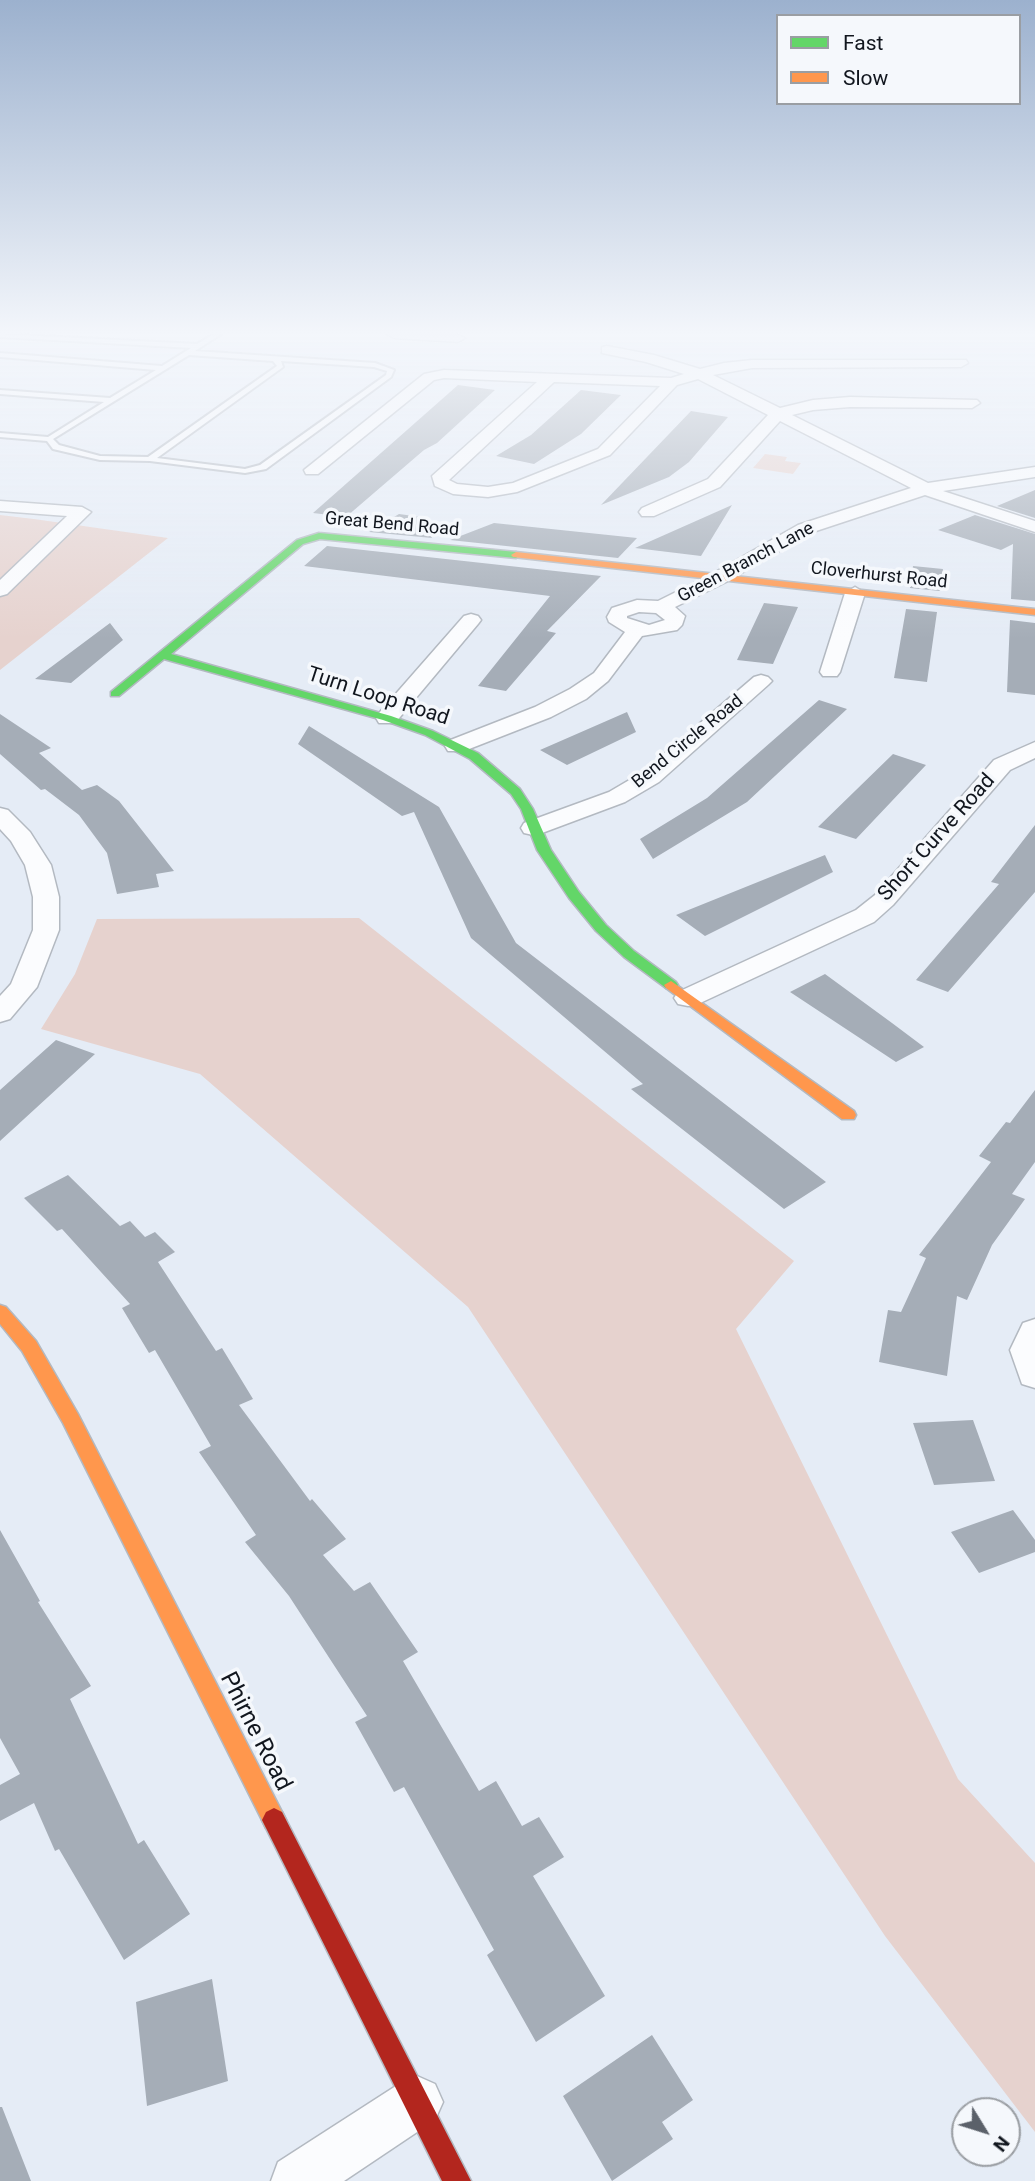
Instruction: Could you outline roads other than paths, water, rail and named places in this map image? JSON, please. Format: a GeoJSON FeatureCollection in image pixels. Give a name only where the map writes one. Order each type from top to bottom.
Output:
{"type":"FeatureCollection","features":[{"type":"Feature","properties":{"kind":"street"},"geometry":{"type":"LineString","coordinates":[[312,470],[355,436]]}},
{"type":"Feature","properties":{"kind":"street"},"geometry":{"type":"LineString","coordinates":[[485,436],[440,476],[440,482],[453,489],[501,491],[517,487],[604,452],[620,436]]}},
{"type":"Feature","properties":{"kind":"street"},"geometry":{"type":"LineString","coordinates":[[648,512],[714,483],[756,436]]}},
{"type":"Feature","properties":{"kind":"street"},"geometry":{"type":"LineString","coordinates":[[824,436],[961,505],[1035,527]]}},
{"type":"Feature","properties":{"kind":"street","name":"Green Branch Lane"},"geometry":{"type":"LineString","coordinates":[[456,746],[543,712],[578,694],[601,677],[637,630],[661,629],[675,621],[675,616],[670,611],[661,607],[719,578],[761,551],[804,529],[926,489],[1035,472]]}},
{"type":"Feature","properties":{"kind":"street"},"geometry":{"type":"LineString","coordinates":[[0,506],[82,512],[0,590]]}},
{"type":"Feature","properties":{"kind":"street","name":"Great Bend Road"},"geometry":{"type":"LineString","coordinates":[[115,694],[300,542],[319,536],[719,578]]}},
{"type":"Feature","properties":{"kind":"street","name":"Cloverhurst Road"},"geometry":{"type":"LineString","coordinates":[[719,578],[1035,612]]}},
{"type":"Feature","properties":{"kind":"street"},"geometry":{"type":"LineString","coordinates":[[830,672],[855,593]]}},
{"type":"Feature","properties":{"kind":"street"},"geometry":{"type":"LineString","coordinates":[[387,718],[471,620]]}},
{"type":"Feature","properties":{"kind":"street","name":"Turn Loop Road"},"geometry":{"type":"LineString","coordinates":[[163,655],[387,718],[456,746],[496,773],[516,792],[527,808],[533,828],[557,872],[601,928],[629,954],[848,1115]]}},
{"type":"Feature","properties":{"kind":"street","name":"Bend Circle Road"},"geometry":{"type":"LineString","coordinates":[[533,828],[617,797],[651,776],[761,681]]}},
{"type":"Feature","properties":{"kind":"street","name":"Short Curve Road"},"geometry":{"type":"LineString","coordinates":[[688,998],[865,916],[884,900],[1002,765],[1035,749]]}},
{"type":"Feature","properties":{"kind":"street"},"geometry":{"type":"LineString","coordinates":[[0,815],[21,837],[38,865],[46,897],[46,930],[23,987],[0,1013]]}},
{"type":"Feature","properties":{"kind":"street","name":"Phirne Road"},"geometry":{"type":"LineString","coordinates":[[0,1312],[29,1346],[71,1419],[457,2181]]}},
{"type":"Feature","properties":{"kind":"street"},"geometry":{"type":"LineString","coordinates":[[1035,1332],[1028,1350],[1035,1374]]}},
{"type":"Feature","properties":{"kind":"street"},"geometry":{"type":"LineString","coordinates":[[297,2181],[417,2102]]}},
{"type":"Feature","properties":{"kind":"lane"},"geometry":{"type":"LineString","coordinates":[[10,436],[49,439],[54,436]]}},
{"type":"Feature","properties":{"kind":"lane"},"geometry":{"type":"LineString","coordinates":[[150,459],[183,436]]}},
{"type":"Feature","properties":{"kind":"lane"},"geometry":{"type":"LineString","coordinates":[[49,439],[56,447],[100,458],[150,459],[220,470],[245,471],[263,467],[306,436]]}}]}
